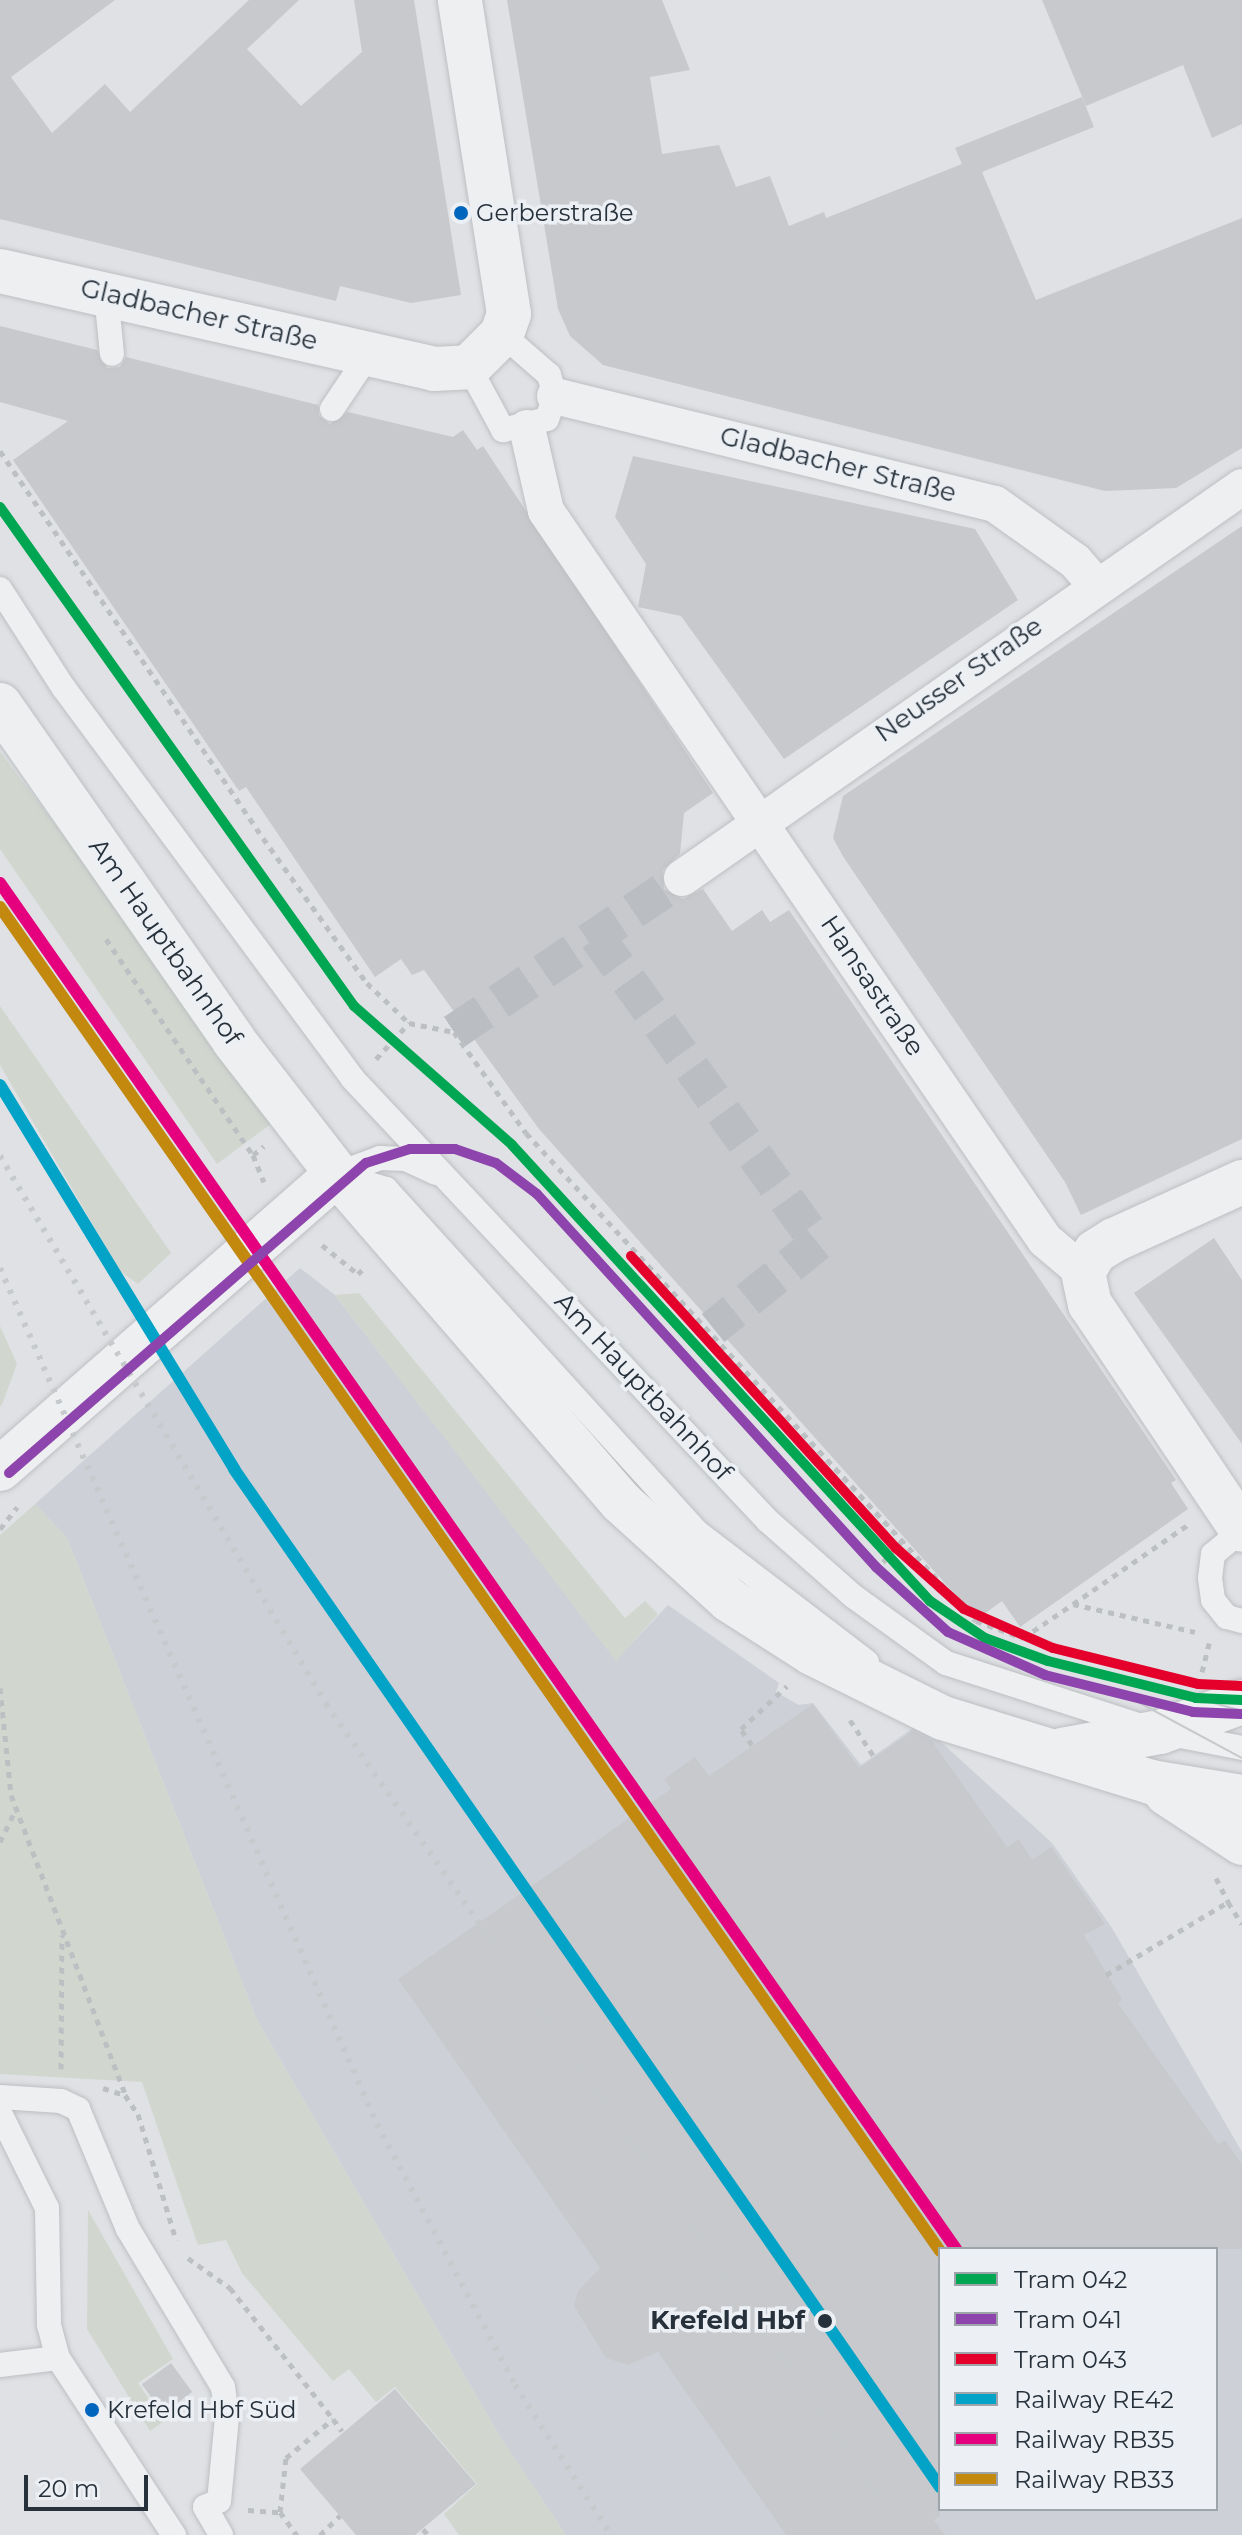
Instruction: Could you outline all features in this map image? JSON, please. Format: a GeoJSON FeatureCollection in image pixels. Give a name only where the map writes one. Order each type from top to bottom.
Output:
{"type":"FeatureCollection","features":[{"type":"Feature","properties":{"kind":"street"},"geometry":{"type":"LineString","coordinates":[[460,0],[509,314],[486,351]]}},
{"type":"Feature","properties":{"kind":"street","name":"Gladbacher Straße"},"geometry":{"type":"LineString","coordinates":[[0,271],[434,369],[486,351]]}},
{"type":"Feature","properties":{"kind":"street","name":"Gladbacher Straße"},"geometry":{"type":"LineString","coordinates":[[555,396],[995,504],[1075,561],[1096,585]]}},
{"type":"Feature","properties":{"kind":"street","name":"Hansastraße"},"geometry":{"type":"LineString","coordinates":[[527,428],[546,511],[1045,1240],[1083,1272]]}},
{"type":"Feature","properties":{"kind":"street","name":"Neusser Straße"},"geometry":{"type":"LineString","coordinates":[[682,878],[758,819],[1242,487]]}},
{"type":"Feature","properties":{"kind":"street","name":"Am Hauptbahnhof"},"geometry":{"type":"LineString","coordinates":[[0,705],[234,1041],[337,1174],[659,1542],[729,1600],[794,1643],[943,1718],[1151,1782]]}},
{"type":"Feature","properties":{"kind":"street"},"geometry":{"type":"LineString","coordinates":[[0,1469],[337,1174]]}},
{"type":"Feature","properties":{"kind":"street"},"geometry":{"type":"LineString","coordinates":[[1232,1515],[1090,1304],[1083,1272],[1095,1252],[1114,1240],[1242,1182]]}},
{"type":"Feature","properties":{"kind":"street"},"geometry":{"type":"LineString","coordinates":[[1160,1732],[1242,1702]]}},
{"type":"Feature","properties":{"kind":"street","name":"Am Hauptbahnhof"},"geometry":{"type":"LineString","coordinates":[[1056,1751],[1160,1732]]}},
{"type":"Feature","properties":{"kind":"street"},"geometry":{"type":"LineString","coordinates":[[1151,1782],[1242,1797]]}},
{"type":"Feature","properties":{"kind":"street"},"geometry":{"type":"LineString","coordinates":[[1151,1782],[1242,1843]]}},
{"type":"Feature","properties":{"kind":"lane"},"geometry":{"type":"LineString","coordinates":[[106,294],[112,354]]}},
{"type":"Feature","properties":{"kind":"lane"},"geometry":{"type":"LineString","coordinates":[[486,351],[549,375],[555,396],[547,419],[527,428],[503,430],[486,351]]}},
{"type":"Feature","properties":{"kind":"lane"},"geometry":{"type":"LineString","coordinates":[[332,409],[369,354]]}},
{"type":"Feature","properties":{"kind":"lane","name":"Am Hauptbahnhof"},"geometry":{"type":"LineString","coordinates":[[0,589],[309,1025],[379,1105],[768,1521],[853,1596],[946,1663],[1160,1732]]}},
{"type":"Feature","properties":{"kind":"lane"},"geometry":{"type":"LineString","coordinates":[[337,1174],[377,1152],[385,1140],[389,1126],[379,1105]]}},
{"type":"Feature","properties":{"kind":"lane"},"geometry":{"type":"LineString","coordinates":[[337,1174],[380,1158],[406,1159],[452,1182]]}},
{"type":"Feature","properties":{"kind":"lane"},"geometry":{"type":"LineString","coordinates":[[1232,1515],[1213,1554],[1210,1578],[1213,1600],[1227,1617],[1242,1621]]}},
{"type":"Feature","properties":{"kind":"lane"},"geometry":{"type":"LineString","coordinates":[[1160,1732],[1242,1748]]}},
{"type":"Feature","properties":{"kind":"lane"},"geometry":{"type":"LineString","coordinates":[[0,2097],[61,2101],[78,2109],[128,2229],[223,2387],[227,2417],[219,2501],[205,2507],[221,2535]]}},
{"type":"Feature","properties":{"kind":"lane"},"geometry":{"type":"LineString","coordinates":[[0,2113],[47,2208],[49,2325],[58,2358],[174,2535]]}},
{"type":"Feature","properties":{"kind":"lane"},"geometry":{"type":"LineString","coordinates":[[0,2365],[58,2358]]}},
{"type":"Feature","properties":{"kind":"path"},"geometry":{"type":"LineString","coordinates":[[0,451],[272,850],[367,983],[409,1023]]}},
{"type":"Feature","properties":{"kind":"path"},"geometry":{"type":"LineString","coordinates":[[96,924],[290,1216]]}},
{"type":"Feature","properties":{"kind":"path"},"geometry":{"type":"LineString","coordinates":[[454,1032],[526,1133],[712,1328],[976,1621],[1023,1638],[1073,1604],[1232,1515]]}},
{"type":"Feature","properties":{"kind":"path"},"geometry":{"type":"LineString","coordinates":[[879,1528],[896,1548]]}},
{"type":"Feature","properties":{"kind":"path"},"geometry":{"type":"LineString","coordinates":[[1073,1604],[1221,1639]]}},
{"type":"Feature","properties":{"kind":"path"},"geometry":{"type":"LineString","coordinates":[[752,1745],[741,1729],[799,1674]]}},
{"type":"Feature","properties":{"kind":"path"},"geometry":{"type":"LineString","coordinates":[[0,1688],[16,1808],[125,2095],[138,2114],[178,2243],[190,2262],[230,2288],[333,2419]]}},
{"type":"Feature","properties":{"kind":"path"},"geometry":{"type":"LineString","coordinates":[[0,1842],[16,1808]]}},
{"type":"Feature","properties":{"kind":"path"},"geometry":{"type":"LineString","coordinates":[[1106,1975],[1228,1902],[1242,1924]]}},
{"type":"Feature","properties":{"kind":"path"},"geometry":{"type":"LineString","coordinates":[[61,2084],[62,1930]]}},
{"type":"Feature","properties":{"kind":"path"},"geometry":{"type":"LineString","coordinates":[[87,2086],[125,2095]]}},
{"type":"Feature","properties":{"kind":"path"},"geometry":{"type":"LineString","coordinates":[[280,2512],[297,2535]]}},
{"type":"Feature","properties":{"kind":"path"},"geometry":{"type":"LineString","coordinates":[[320,2535],[340,2516]]}},
{"type":"Feature","properties":{"kind":"path"},"geometry":{"type":"LineString","coordinates":[[423,2529],[428,2535]]}},
{"type":"Feature","properties":{"kind":"shaded area"},"geometry":{"type":"Polygon","coordinates":[[[0,752],[279,1118],[217,1164],[0,849],[0,752]]]}},
{"type":"Feature","properties":{"kind":"shaded area"},"geometry":{"type":"Polygon","coordinates":[[[0,1006],[171,1253],[138,1284],[120,1271],[0,1065],[0,1006]]]}},
{"type":"Feature","properties":{"kind":"shaded area"},"geometry":{"type":"Polygon","coordinates":[[[300,1268],[335,1295],[616,1660],[668,1605],[779,1683],[776,1692],[799,1705],[813,1703],[861,1765],[920,1723],[1052,1843],[1112,1928],[1242,2152],[1242,2535],[566,2535],[502,2440],[257,2020],[67,1538],[35,1504],[300,1268]]]}},
{"type":"Feature","properties":{"kind":"shaded area"},"geometry":{"type":"Polygon","coordinates":[[[359,1293],[625,1618],[645,1601],[658,1614],[616,1661],[335,1295],[359,1293]]]}},
{"type":"Feature","properties":{"kind":"shaded area"},"geometry":{"type":"Polygon","coordinates":[[[0,1326],[17,1364],[1,1407],[0,1405],[0,1326]]]}},
{"type":"Feature","properties":{"kind":"shaded area"},"geometry":{"type":"Polygon","coordinates":[[[35,1504],[67,1538],[257,2020],[502,2440],[566,2535],[459,2535],[444,2514],[477,2484],[395,2387],[376,2402],[349,2369],[333,2381],[242,2273],[226,2240],[198,2245],[142,2082],[0,2074],[0,1535],[35,1504]]]}},
{"type":"Feature","properties":{"kind":"shaded area"},"geometry":{"type":"Polygon","coordinates":[[[88,2210],[173,2359],[138,2383],[164,2421],[150,2431],[87,2329],[88,2210]]]}},
{"type":"Feature","properties":{"kind":"building"},"geometry":{"type":"Polygon","coordinates":[[[0,0],[115,0],[11,77],[52,133],[105,84],[130,112],[249,0],[299,0],[247,49],[301,106],[362,52],[354,0],[414,0],[461,295],[411,303],[340,286],[336,301],[0,219],[0,0]]]}},
{"type":"Feature","properties":{"kind":"building"},"geometry":{"type":"Polygon","coordinates":[[[507,0],[662,0],[690,70],[650,77],[662,154],[719,145],[736,187],[770,176],[789,226],[824,212],[826,218],[962,164],[955,148],[1082,97],[1094,127],[982,172],[1036,300],[1242,218],[1242,448],[1176,488],[1105,491],[603,365],[570,336],[558,309],[507,0]]]}},
{"type":"Feature","properties":{"kind":"building"},"geometry":{"type":"Polygon","coordinates":[[[1042,0],[1242,0],[1242,124],[1212,138],[1183,65],[1086,106],[1042,0]]]}},
{"type":"Feature","properties":{"kind":"building"},"geometry":{"type":"Polygon","coordinates":[[[0,326],[97,350],[107,368],[120,367],[126,357],[318,405],[319,416],[330,424],[348,412],[453,437],[463,430],[477,450],[483,446],[713,793],[684,813],[680,854],[663,870],[664,889],[683,899],[703,889],[732,931],[762,910],[770,922],[789,910],[1176,1480],[1171,1483],[1188,1509],[1020,1627],[1002,1601],[977,1619],[539,1129],[424,970],[412,975],[401,959],[375,977],[246,787],[239,791],[13,460],[68,421],[0,402],[0,326]]]}},
{"type":"Feature","properties":{"kind":"building"},"geometry":{"type":"Polygon","coordinates":[[[633,456],[975,529],[1018,600],[784,759],[681,616],[638,607],[646,564],[615,517],[633,456]]]}},
{"type":"Feature","properties":{"kind":"building"},"geometry":{"type":"Polygon","coordinates":[[[1242,526],[1242,1139],[1081,1215],[1065,1182],[833,838],[843,796],[1242,526]]]}},
{"type":"Feature","properties":{"kind":"building"},"geometry":{"type":"Polygon","coordinates":[[[1214,1238],[1242,1280],[1242,1444],[1134,1293],[1214,1238]]]}},
{"type":"Feature","properties":{"kind":"building"},"geometry":{"type":"Polygon","coordinates":[[[813,1704],[859,1768],[913,1731],[932,1741],[1007,1847],[1019,1839],[1032,1860],[1051,1847],[1105,1924],[1084,1935],[1122,1999],[1118,2003],[1218,2144],[1225,2140],[1242,2164],[1242,2249],[938,2247],[940,2516],[934,2520],[945,2535],[786,2535],[658,2352],[628,2365],[606,2358],[574,2306],[578,2291],[600,2268],[398,1979],[671,1789],[664,1779],[695,1757],[709,1776],[813,1704]]]}},
{"type":"Feature","properties":{"kind":"building"},"geometry":{"type":"Polygon","coordinates":[[[171,2363],[192,2392],[163,2413],[142,2384],[171,2363]]]}},
{"type":"Feature","properties":{"kind":"building"},"geometry":{"type":"Polygon","coordinates":[[[395,2389],[476,2484],[415,2535],[356,2535],[300,2469],[395,2389]]]}},
{"type":"Feature","properties":{"kind":"tunnel"},"geometry":{"type":"LineString","coordinates":[[454,1032],[682,878]]}},
{"type":"Feature","properties":{"kind":"tunnel"},"geometry":{"type":"LineString","coordinates":[[597,937],[818,1243],[713,1328]]}},
{"type":"Feature","properties":{"kind":"tram line","name":"042"},"geometry":{"type":"LineString","coordinates":[[0,507],[354,1006],[512,1145],[930,1601],[985,1638],[1048,1661],[1196,1698],[1242,1700]]}},
{"type":"Feature","properties":{"kind":"tram line","name":"041"},"geometry":{"type":"LineString","coordinates":[[9,1473],[366,1163],[410,1149],[455,1149],[496,1163],[537,1194],[876,1567],[948,1632],[1045,1675],[1193,1712],[1241,1714]]}},
{"type":"Feature","properties":{"kind":"tram line","name":"043"},"geometry":{"type":"LineString","coordinates":[[631,1256],[896,1548],[964,1609],[1053,1648],[1198,1684],[1242,1686]]}},
{"type":"Feature","properties":{"kind":"tram line"},"geometry":{"type":"LineString","coordinates":[[1196,1698],[1242,1711]]}},
{"type":"Feature","properties":{"kind":"tram line"},"geometry":{"type":"LineString","coordinates":[[1136,1701],[1242,1758]]}},
{"type":"Feature","properties":{"kind":"railway"},"geometry":{"type":"LineString","coordinates":[[0,1156],[326,1704],[906,2535]]}},
{"type":"Feature","properties":{"kind":"railway"},"geometry":{"type":"LineString","coordinates":[[0,1268],[377,2124],[515,2385],[611,2535]]}},
{"type":"Feature","properties":{"kind":"rail line","name":"RB35"},"geometry":{"type":"LineString","coordinates":[[0,883],[955,2247]]}},
{"type":"Feature","properties":{"kind":"rail line","name":"RB33"},"geometry":{"type":"LineString","coordinates":[[0,907],[938,2248]]}},
{"type":"Feature","properties":{"kind":"rail line","name":"RE42"},"geometry":{"type":"LineString","coordinates":[[0,1085],[234,1469],[938,2484]]}},
{"type":"Feature","properties":{"kind":"place","name":"Gerberstraße"},"geometry":{"type":"Point","coordinates":[461,213]}},
{"type":"Feature","properties":{"kind":"place","name":"Krefeld Hbf"},"geometry":{"type":"Point","coordinates":[825,2321]}},
{"type":"Feature","properties":{"kind":"place","name":"Krefeld Hbf Süd"},"geometry":{"type":"Point","coordinates":[92,2410]}}]}
